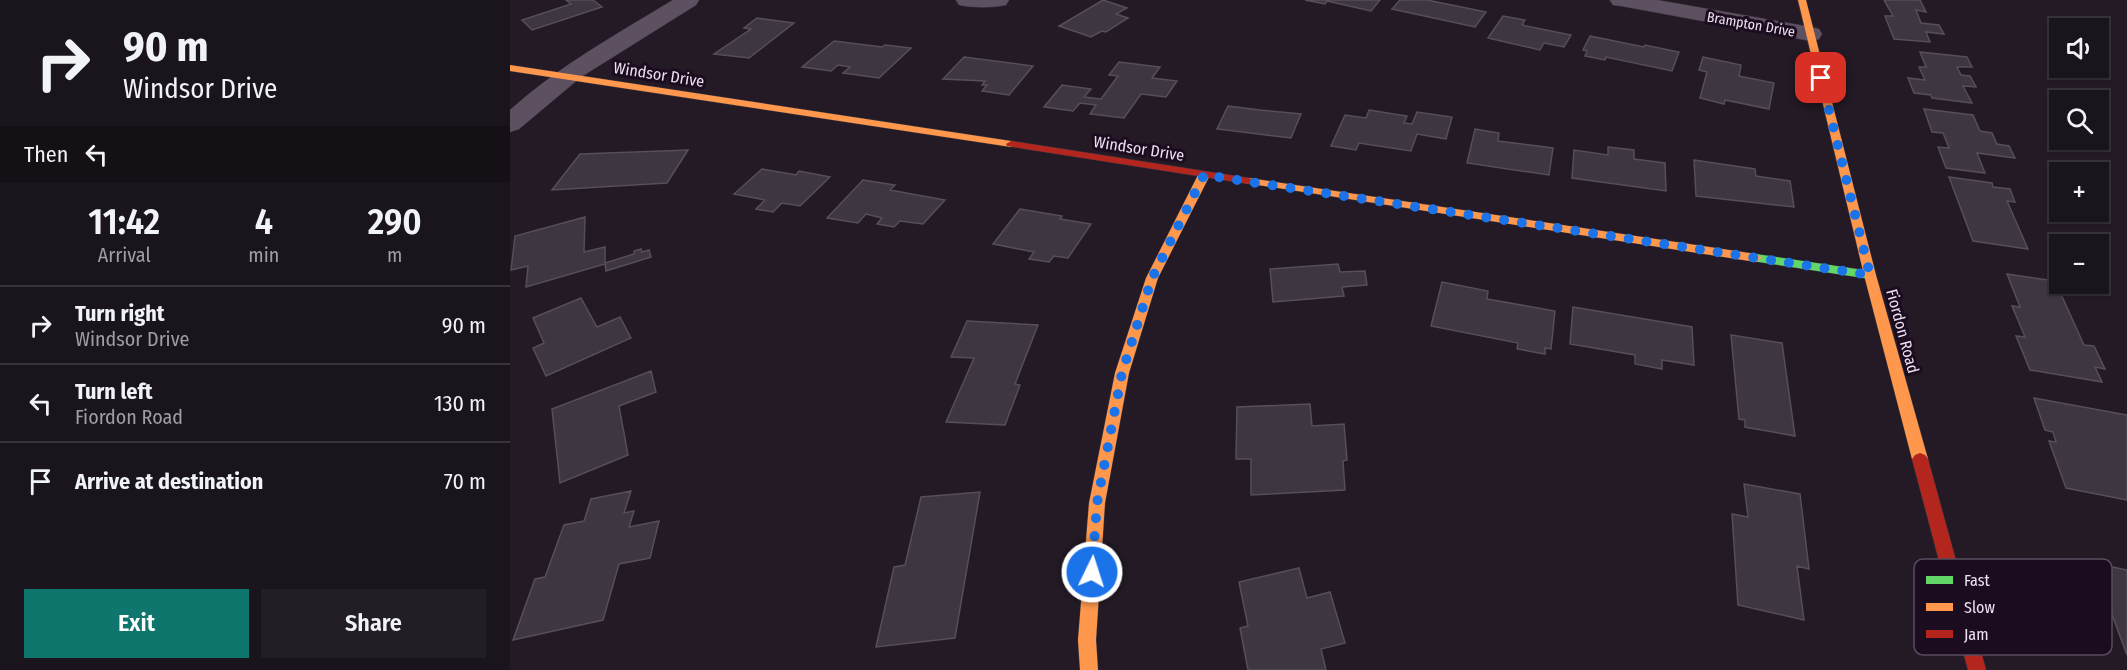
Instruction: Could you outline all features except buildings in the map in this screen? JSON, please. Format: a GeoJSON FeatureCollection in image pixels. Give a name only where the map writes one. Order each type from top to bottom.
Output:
{"type":"FeatureCollection","features":[{"type":"Feature","properties":{"kind":"street"},"geometry":{"type":"LineString","coordinates":[[510,124],[527,107],[567,77],[688,0]]}},
{"type":"Feature","properties":{"kind":"street"},"geometry":{"type":"LineString","coordinates":[[967,0],[998,0]]}},
{"type":"Feature","properties":{"kind":"street","name":"Brampton Drive"},"geometry":{"type":"LineString","coordinates":[[1621,0],[1811,34]]}},
{"type":"Feature","properties":{"kind":"street","name":"Fiordon Road"},"geometry":{"type":"LineString","coordinates":[[1802,0],[1870,275],[1947,559]]}},
{"type":"Feature","properties":{"kind":"street","name":"Windsor Drive"},"geometry":{"type":"LineString","coordinates":[[510,68],[1870,275]]}},
{"type":"Feature","properties":{"kind":"street"},"geometry":{"type":"LineString","coordinates":[[1089,670],[1087,640],[1097,503],[1122,373],[1152,278],[1204,175]]}},
{"type":"Feature","properties":{"kind":"street","name":"Fiordon Road"},"geometry":{"type":"LineString","coordinates":[[1973,655],[1977,670]]}},
{"type":"Feature","properties":{"kind":"traffic: fast"},"geometry":{"type":"LineString","coordinates":[[1756,258],[1870,275]]}},
{"type":"Feature","properties":{"kind":"traffic: slow"},"geometry":{"type":"LineString","coordinates":[[1802,0],[1870,275],[1920,459]]}},
{"type":"Feature","properties":{"kind":"traffic: slow"},"geometry":{"type":"LineString","coordinates":[[510,68],[1011,144]]}},
{"type":"Feature","properties":{"kind":"traffic: slow"},"geometry":{"type":"LineString","coordinates":[[1089,670],[1087,640],[1097,503],[1122,373],[1152,278],[1204,175]]}},
{"type":"Feature","properties":{"kind":"traffic: slow"},"geometry":{"type":"LineString","coordinates":[[1249,181],[1756,258]]}},
{"type":"Feature","properties":{"kind":"traffic: jam"},"geometry":{"type":"LineString","coordinates":[[1011,144],[1249,181]]}},
{"type":"Feature","properties":{"kind":"traffic: jam"},"geometry":{"type":"LineString","coordinates":[[1920,459],[1947,559]]}},
{"type":"Feature","properties":{"kind":"traffic: jam"},"geometry":{"type":"LineString","coordinates":[[1973,655],[1977,670]]}},
{"type":"Feature","properties":{"kind":"route"},"geometry":{"type":"LineString","coordinates":[[1092,572],[1097,503],[1122,373],[1152,278],[1204,175],[1870,275],[1821,78]]}}]}
